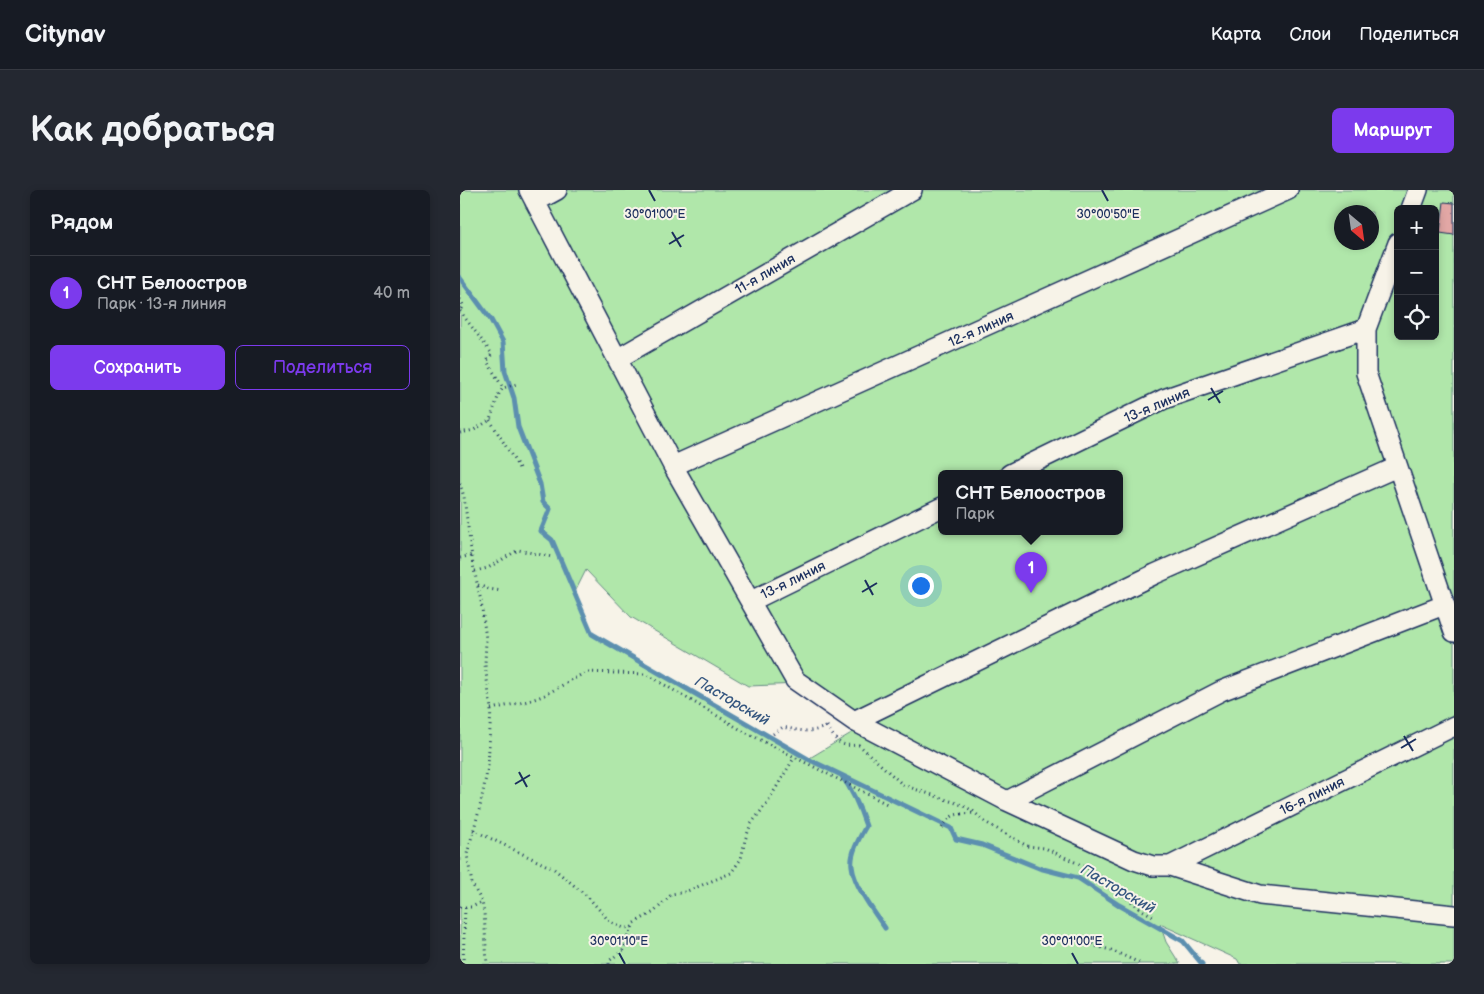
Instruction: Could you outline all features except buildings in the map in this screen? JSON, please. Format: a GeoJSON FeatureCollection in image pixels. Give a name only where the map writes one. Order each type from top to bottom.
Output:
{"type":"FeatureCollection","features":[{"type":"Feature","properties":{"kind":"street"},"geometry":{"type":"LineString","coordinates":[[558,190],[532,196],[673,466],[795,680],[854,721],[1007,801],[1134,860],[1153,866],[1170,866],[1260,895],[1454,915]]}},
{"type":"Feature","properties":{"kind":"street","name":"11-я линия"},"geometry":{"type":"LineString","coordinates":[[618,358],[912,190]]}},
{"type":"Feature","properties":{"kind":"street","name":"12-я линия"},"geometry":{"type":"LineString","coordinates":[[673,466],[1288,190]]}},
{"type":"Feature","properties":{"kind":"street"},"geometry":{"type":"LineString","coordinates":[[1412,205],[1418,190]]}},
{"type":"Feature","properties":{"kind":"street"},"geometry":{"type":"LineString","coordinates":[[1396,250],[1366,329],[1366,373],[1454,632]]}},
{"type":"Feature","properties":{"kind":"street","name":"13-я линия"},"geometry":{"type":"LineString","coordinates":[[1018,470],[1164,399],[1366,329]]}},
{"type":"Feature","properties":{"kind":"street"},"geometry":{"type":"LineString","coordinates":[[854,721],[1155,574],[1397,467]]}},
{"type":"Feature","properties":{"kind":"street","name":"13-я линия"},"geometry":{"type":"LineString","coordinates":[[751,600],[938,509]]}},
{"type":"Feature","properties":{"kind":"street"},"geometry":{"type":"LineString","coordinates":[[1007,801],[1221,691],[1444,605]]}},
{"type":"Feature","properties":{"kind":"street","name":"16-я линия"},"geometry":{"type":"LineString","coordinates":[[1170,866],[1454,726]]}},
{"type":"Feature","properties":{"kind":"path"},"geometry":{"type":"LineString","coordinates":[[460,299],[463,305],[460,311],[492,354],[487,361],[503,388]]}},
{"type":"Feature","properties":{"kind":"path"},"geometry":{"type":"LineString","coordinates":[[460,433],[474,430],[490,420],[503,388],[516,384]]}},
{"type":"Feature","properties":{"kind":"path"},"geometry":{"type":"LineString","coordinates":[[490,420],[519,468]]}},
{"type":"Feature","properties":{"kind":"path"},"geometry":{"type":"LineString","coordinates":[[460,483],[464,497],[485,629],[485,665],[491,710],[488,767],[468,854],[472,884],[482,902],[488,964]]}},
{"type":"Feature","properties":{"kind":"path"},"geometry":{"type":"LineString","coordinates":[[475,571],[488,568],[518,550],[552,556]]}},
{"type":"Feature","properties":{"kind":"path"},"geometry":{"type":"LineString","coordinates":[[460,558],[472,555]]}},
{"type":"Feature","properties":{"kind":"path"},"geometry":{"type":"LineString","coordinates":[[478,585],[489,589],[502,590]]}},
{"type":"Feature","properties":{"kind":"path"},"geometry":{"type":"LineString","coordinates":[[491,710],[545,695],[586,672],[646,674],[743,731],[887,804]]}},
{"type":"Feature","properties":{"kind":"path"},"geometry":{"type":"LineString","coordinates":[[773,734],[783,727],[809,731],[821,730],[834,722]]}},
{"type":"Feature","properties":{"kind":"path"},"geometry":{"type":"LineString","coordinates":[[827,726],[840,744],[844,746],[859,745],[902,785],[962,805],[985,822],[1027,846],[1045,848],[1092,870],[1142,910],[1153,916]]}},
{"type":"Feature","properties":{"kind":"path"},"geometry":{"type":"LineString","coordinates":[[608,964],[609,961],[623,950],[634,923],[654,912],[672,894],[685,892],[731,873],[741,859],[751,824],[776,789],[794,758]]}},
{"type":"Feature","properties":{"kind":"path"},"geometry":{"type":"LineString","coordinates":[[942,828],[946,821],[954,814],[975,813]]}},
{"type":"Feature","properties":{"kind":"path"},"geometry":{"type":"LineString","coordinates":[[473,830],[554,869],[588,897],[610,922],[624,928],[632,927]]}},
{"type":"Feature","properties":{"kind":"path"},"geometry":{"type":"LineString","coordinates":[[460,907],[472,907],[482,902]]}},
{"type":"Feature","properties":{"kind":"path"},"geometry":{"type":"LineString","coordinates":[[463,964],[465,907]]}},
{"type":"Feature","properties":{"kind":"path"},"geometry":{"type":"LineString","coordinates":[[1059,937],[1085,938],[1095,946],[1110,950],[1142,964]]}},
{"type":"Feature","properties":{"kind":"green space"},"geometry":{"type":"Polygon","coordinates":[[[460,190],[1454,190],[1454,964],[1240,964],[1237,959],[1160,924],[1166,942],[1180,964],[460,964],[460,190]],[[586,570],[575,592],[592,635],[808,759],[863,726],[801,684],[748,686],[631,617],[586,570]]]}},
{"type":"Feature","properties":{"kind":"waterway","name":"Пасторский"},"geometry":{"type":"LineString","coordinates":[[460,278],[491,320],[503,342],[505,371],[514,398],[518,427],[540,484],[543,502],[550,509],[541,531],[552,540],[592,634],[808,759],[951,828],[956,839],[982,845],[1039,868],[1078,878],[1119,905],[1183,941],[1202,964]]}},
{"type":"Feature","properties":{"kind":"waterway"},"geometry":{"type":"LineString","coordinates":[[842,776],[856,800],[866,826],[852,856],[852,866],[856,882],[885,928]]}},
{"type":"Feature","properties":{"kind":"place","name":"СНТ Белоостров"},"geometry":{"type":"Point","coordinates":[1031,593]}}]}
